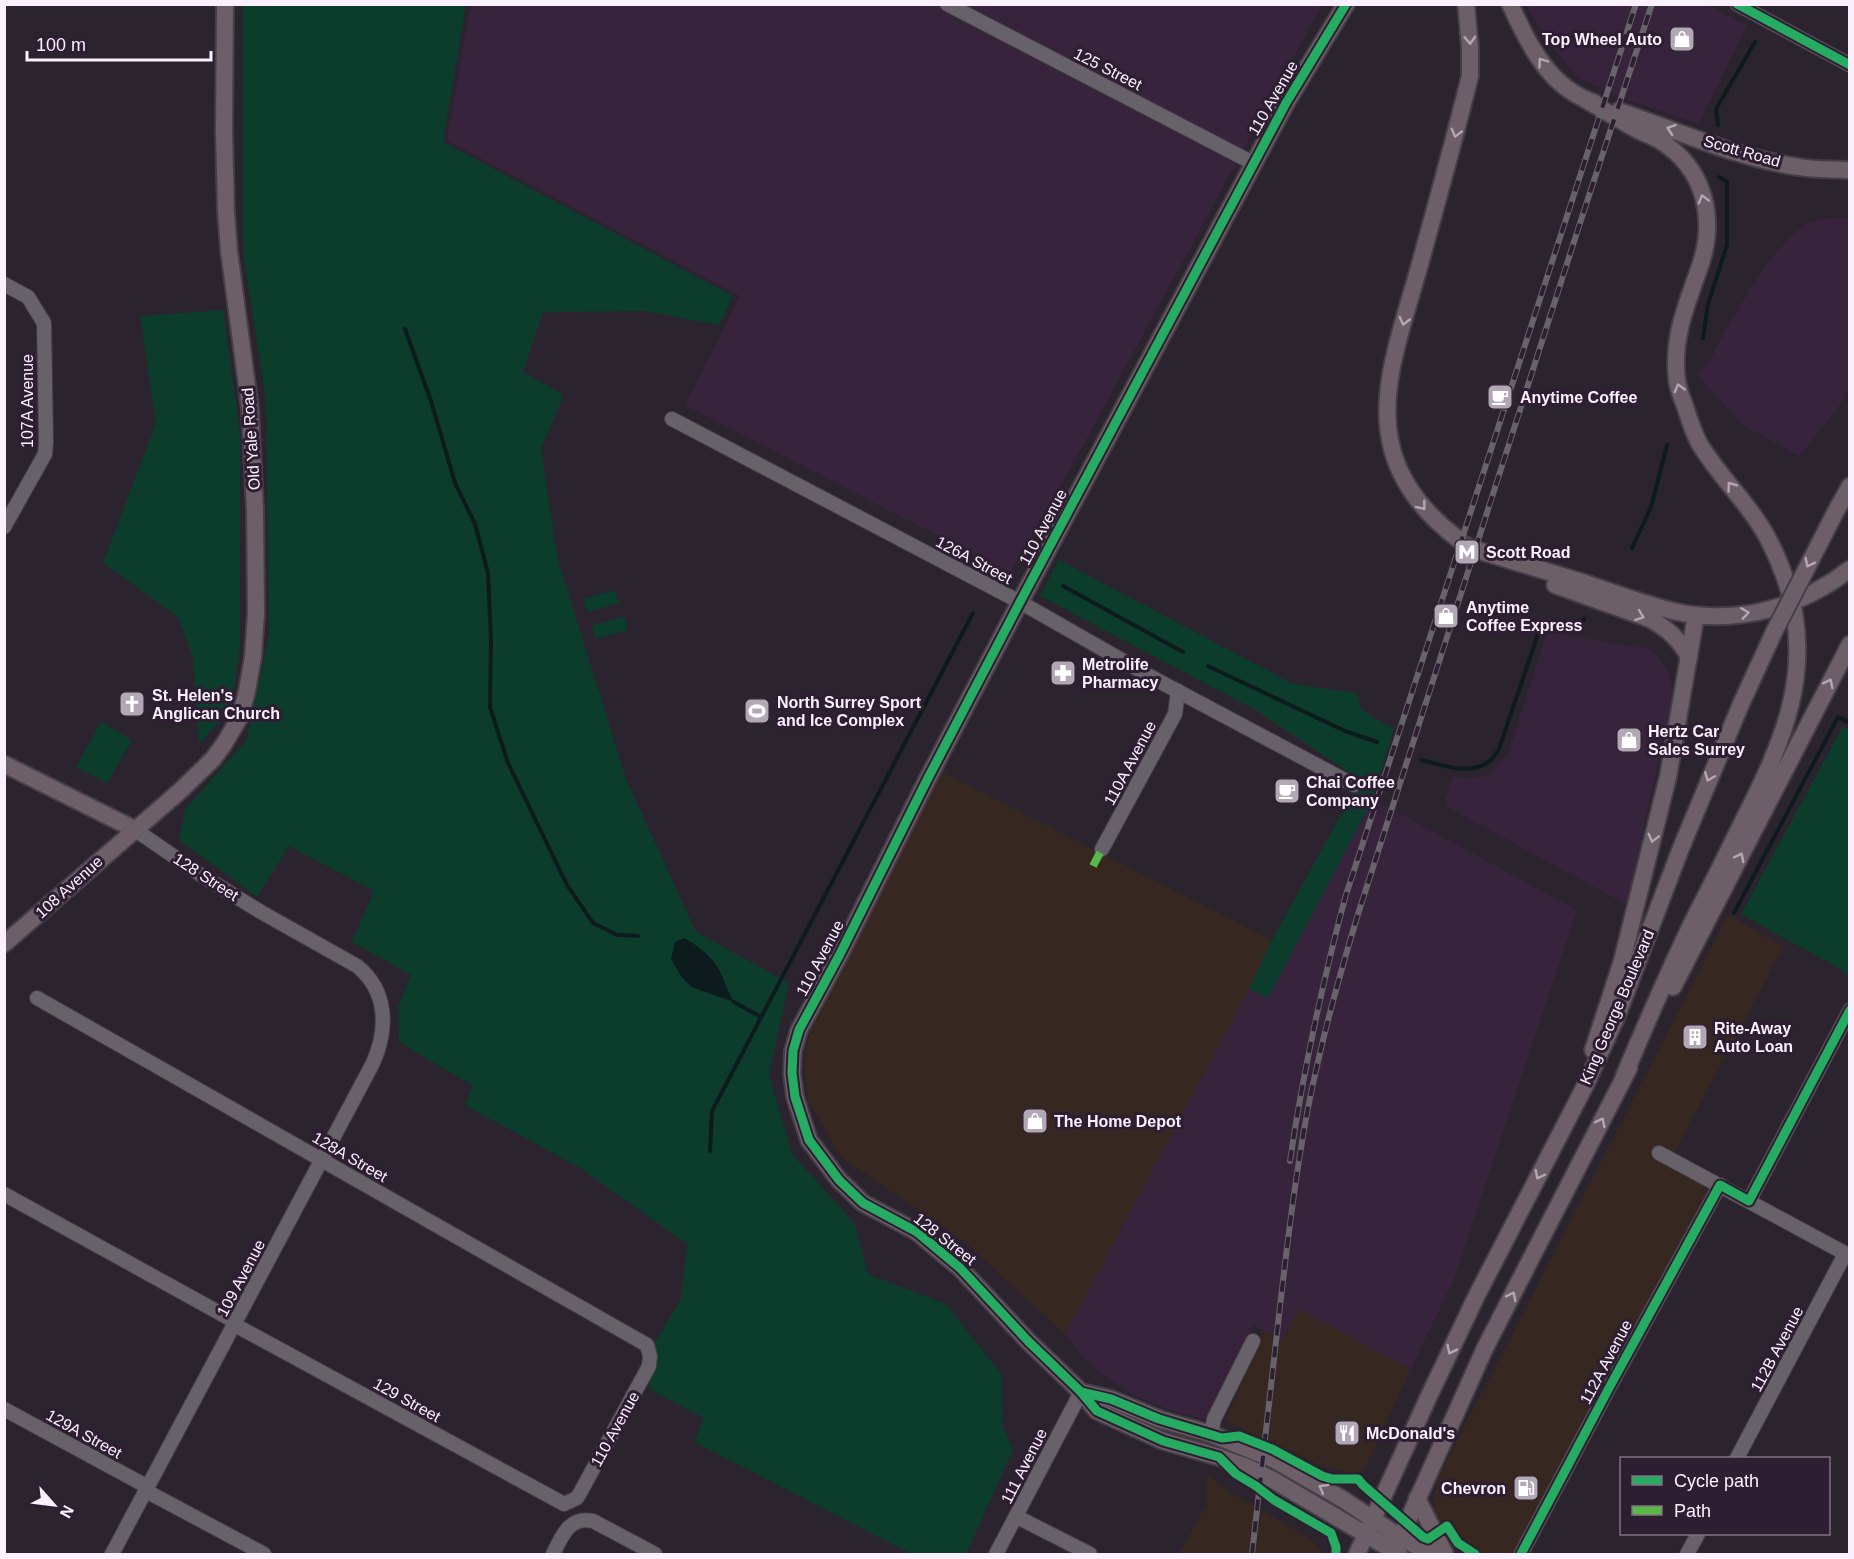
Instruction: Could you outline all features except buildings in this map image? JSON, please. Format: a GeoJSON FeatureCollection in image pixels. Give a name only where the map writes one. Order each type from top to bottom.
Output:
{"type":"FeatureCollection","features":[{"type":"Feature","properties":{"kind":"main road","name":"Old Yale Road"},"geometry":{"type":"LineString","coordinates":[[134,830],[199,773],[224,744],[240,717],[253,657],[256,588],[255,510],[250,408],[226,211],[225,4]]}},
{"type":"Feature","properties":{"kind":"main road","name":"110 Avenue"},"geometry":{"type":"LineString","coordinates":[[792,1073],[793,1051],[799,1030],[840,954],[927,780],[1253,163],[1286,103],[1346,4]]}},
{"type":"Feature","properties":{"kind":"main road"},"geometry":{"type":"LineString","coordinates":[[1458,539],[1428,514],[1406,484],[1397,465],[1390,441],[1387,400],[1404,321],[1470,76],[1466,4]]}},
{"type":"Feature","properties":{"kind":"main road","name":"Scott Road"},"geometry":{"type":"LineString","coordinates":[[1510,4],[1527,41],[1544,66],[1564,87],[1586,100],[1754,157],[1800,167],[1850,170]]}},
{"type":"Feature","properties":{"kind":"main road"},"geometry":{"type":"LineString","coordinates":[[1586,100],[1636,130],[1659,140],[1681,158],[1696,179],[1706,200],[1708,222],[1706,244],[1678,331],[1675,352],[1677,383],[1690,424],[1699,443],[1759,524],[1780,564],[1792,603],[1797,641],[1796,677],[1792,703],[1775,757],[1671,967],[1624,1076]]}},
{"type":"Feature","properties":{"kind":"main road","name":"King George Boulevard"},"geometry":{"type":"LineString","coordinates":[[1357,1554],[1476,1297],[1585,1086],[1617,1016],[1698,806],[1741,704],[1779,622],[1850,486]]}},
{"type":"Feature","properties":{"kind":"main road"},"geometry":{"type":"LineString","coordinates":[[1689,657],[1678,640],[1661,625],[1505,567],[1485,552],[1632,599],[1696,615],[1740,615],[1792,603],[1827,585],[1850,569]]}},
{"type":"Feature","properties":{"kind":"main road"},"geometry":{"type":"LineString","coordinates":[[1585,1086],[1595,1038],[1622,961],[1662,805],[1696,615]]}},
{"type":"Feature","properties":{"kind":"main road","name":"King George Boulevard"},"geometry":{"type":"LineString","coordinates":[[1396,1549],[1485,1348],[1850,644]]}},
{"type":"Feature","properties":{"kind":"main road","name":"128 Street"},"geometry":{"type":"LineString","coordinates":[[4,764],[134,830]]}},
{"type":"Feature","properties":{"kind":"main road","name":"108 Avenue"},"geometry":{"type":"LineString","coordinates":[[4,944],[134,830]]}},
{"type":"Feature","properties":{"kind":"main road","name":"128 Street"},"geometry":{"type":"LineString","coordinates":[[792,1073],[795,1097],[809,1140],[839,1180],[863,1203],[916,1232],[953,1262],[1028,1341],[1081,1392],[1097,1412],[1163,1441],[1219,1456],[1247,1467],[1369,1527]]}},
{"type":"Feature","properties":{"kind":"main road","name":"128 Street"},"geometry":{"type":"LineString","coordinates":[[1081,1392],[1112,1399],[1159,1419],[1211,1434],[1273,1459],[1344,1500],[1369,1527],[1396,1549],[1431,1554]]}},
{"type":"Feature","properties":{"kind":"main road"},"geometry":{"type":"LineString","coordinates":[[1417,1498],[1445,1554]]}},
{"type":"Feature","properties":{"kind":"street","name":"125 Street"},"geometry":{"type":"LineString","coordinates":[[947,4],[1253,163]]}},
{"type":"Feature","properties":{"kind":"street"},"geometry":{"type":"LineString","coordinates":[[1737,4],[1850,65]]}},
{"type":"Feature","properties":{"kind":"street","name":"107A Avenue"},"geometry":{"type":"LineString","coordinates":[[4,284],[28,297],[44,323],[46,443],[45,454],[4,526]]}},
{"type":"Feature","properties":{"kind":"street","name":"126A Street"},"geometry":{"type":"LineString","coordinates":[[672,419],[1020,602],[1178,691],[1354,785]]}},
{"type":"Feature","properties":{"kind":"street","name":"110A Avenue"},"geometry":{"type":"LineString","coordinates":[[1102,849],[1175,714],[1178,691]]}},
{"type":"Feature","properties":{"kind":"street","name":"128 Street"},"geometry":{"type":"LineString","coordinates":[[134,830],[261,912],[357,966],[375,987],[381,999],[383,1013]]}},
{"type":"Feature","properties":{"kind":"street","name":"128A Street"},"geometry":{"type":"LineString","coordinates":[[37,998],[647,1345]]}},
{"type":"Feature","properties":{"kind":"street"},"geometry":{"type":"LineString","coordinates":[[1749,1201],[1850,1010]]}},
{"type":"Feature","properties":{"kind":"street","name":"109 Avenue"},"geometry":{"type":"LineString","coordinates":[[112,1554],[374,1063],[382,1040],[383,1013]]}},
{"type":"Feature","properties":{"kind":"street"},"geometry":{"type":"LineString","coordinates":[[1659,1153],[1847,1255]]}},
{"type":"Feature","properties":{"kind":"street","name":"112A Avenue"},"geometry":{"type":"LineString","coordinates":[[1521,1554],[1720,1185]]}},
{"type":"Feature","properties":{"kind":"street","name":"129 Street"},"geometry":{"type":"LineString","coordinates":[[4,1194],[564,1504]]}},
{"type":"Feature","properties":{"kind":"street","name":"112B Avenue"},"geometry":{"type":"LineString","coordinates":[[1738,1457],[1847,1255]]}},
{"type":"Feature","properties":{"kind":"street"},"geometry":{"type":"LineString","coordinates":[[1211,1434],[1214,1419],[1252,1341]]}},
{"type":"Feature","properties":{"kind":"street","name":"110 Avenue"},"geometry":{"type":"LineString","coordinates":[[564,1504],[577,1498],[649,1366],[650,1356],[647,1345]]}},
{"type":"Feature","properties":{"kind":"street","name":"111 Avenue"},"geometry":{"type":"LineString","coordinates":[[996,1554],[1081,1392]]}},
{"type":"Feature","properties":{"kind":"street","name":"129A Street"},"geometry":{"type":"LineString","coordinates":[[4,1409],[264,1554]]}},
{"type":"Feature","properties":{"kind":"street"},"geometry":{"type":"LineString","coordinates":[[1017,1517],[1090,1554]]}},
{"type":"Feature","properties":{"kind":"street"},"geometry":{"type":"LineString","coordinates":[[552,1554],[565,1531],[572,1524],[585,1520],[593,1521],[655,1554]]}},
{"type":"Feature","properties":{"kind":"street"},"geometry":{"type":"LineString","coordinates":[[1687,1554],[1697,1535]]}},
{"type":"Feature","properties":{"kind":"shaded area"},"geometry":{"type":"Polygon","coordinates":[[[471,5],[1322,5],[1069,471],[1010,573],[685,405],[740,296],[447,140],[471,5]]]}},
{"type":"Feature","properties":{"kind":"shaded area"},"geometry":{"type":"Polygon","coordinates":[[[1526,5],[1708,5],[1747,25],[1699,124],[1628,100],[1580,79],[1547,41],[1526,5]]]}},
{"type":"Feature","properties":{"kind":"shaded area"},"geometry":{"type":"Polygon","coordinates":[[[1823,219],[1850,219],[1849,390],[1836,411],[1799,456],[1743,425],[1696,374],[1708,364],[1731,320],[1768,262],[1795,232],[1809,223],[1823,219]]]}},
{"type":"Feature","properties":{"kind":"shaded area"},"geometry":{"type":"Polygon","coordinates":[[[1547,632],[1648,649],[1660,659],[1669,675],[1673,692],[1627,905],[1444,805],[1453,776],[1465,779],[1490,775],[1509,752],[1547,632]]]}},
{"type":"Feature","properties":{"kind":"shaded area"},"geometry":{"type":"Polygon","coordinates":[[[942,772],[1272,940],[1249,989],[1065,1335],[966,1243],[841,1157],[808,1101],[804,1060],[813,1018],[942,772]]]}},
{"type":"Feature","properties":{"kind":"shaded area"},"geometry":{"type":"Polygon","coordinates":[[[1373,799],[1577,910],[1453,1281],[1411,1369],[1298,1309],[1282,1340],[1253,1325],[1208,1420],[1175,1412],[1133,1395],[1106,1377],[1086,1360],[1065,1335],[1249,989],[1268,998],[1373,799]]]}},
{"type":"Feature","properties":{"kind":"shaded area"},"geometry":{"type":"Polygon","coordinates":[[[1728,915],[1784,947],[1671,1159],[1718,1185],[1521,1554],[1462,1554],[1444,1544],[1433,1514],[1437,1480],[1728,915]]]}},
{"type":"Feature","properties":{"kind":"shaded area"},"geometry":{"type":"Polygon","coordinates":[[[684,938],[714,962],[734,1002],[691,987],[681,976],[671,959],[675,942],[684,938]]]}},
{"type":"Feature","properties":{"kind":"shaded area"},"geometry":{"type":"Polygon","coordinates":[[[1298,1309],[1411,1369],[1365,1468],[1357,1472],[1326,1468],[1226,1421],[1262,1330],[1282,1340],[1298,1309]]]}},
{"type":"Feature","properties":{"kind":"shaded area"},"geometry":{"type":"Polygon","coordinates":[[[1207,1475],[1233,1494],[1310,1538],[1324,1554],[1179,1554],[1206,1505],[1207,1475]]]}},
{"type":"Feature","properties":{"kind":"green space"},"geometry":{"type":"Polygon","coordinates":[[[243,5],[466,5],[443,142],[733,296],[719,325],[644,311],[543,312],[523,372],[564,395],[541,449],[557,556],[626,779],[696,932],[789,983],[769,1075],[792,1154],[855,1224],[868,1274],[946,1304],[1002,1375],[1003,1426],[1013,1450],[966,1554],[912,1554],[694,1442],[704,1418],[649,1389],[654,1344],[681,1299],[687,1244],[580,1168],[465,1105],[473,1086],[399,1042],[398,1007],[411,975],[352,942],[374,891],[289,846],[257,897],[179,840],[185,809],[246,741],[269,637],[266,401],[243,252],[243,5]]]}},
{"type":"Feature","properties":{"kind":"green space"},"geometry":{"type":"Polygon","coordinates":[[[223,310],[240,434],[240,648],[231,709],[199,744],[193,658],[178,617],[103,563],[156,423],[140,316],[223,310]]]}},
{"type":"Feature","properties":{"kind":"green space"},"geometry":{"type":"Polygon","coordinates":[[[1059,560],[1293,684],[1357,693],[1361,709],[1394,728],[1373,799],[1268,998],[1249,989],[1272,940],[1360,780],[1254,709],[1040,596],[1059,560]]]}},
{"type":"Feature","properties":{"kind":"green space"},"geometry":{"type":"Polygon","coordinates":[[[615,590],[619,603],[587,612],[583,599],[615,590]]]}},
{"type":"Feature","properties":{"kind":"green space"},"geometry":{"type":"Polygon","coordinates":[[[624,616],[628,630],[596,639],[592,626],[624,616]]]}},
{"type":"Feature","properties":{"kind":"green space"},"geometry":{"type":"Polygon","coordinates":[[[101,722],[132,740],[107,783],[76,767],[101,722]]]}},
{"type":"Feature","properties":{"kind":"green space"},"geometry":{"type":"Polygon","coordinates":[[[1843,726],[1850,730],[1850,968],[1847,973],[1741,914],[1843,726]]]}},
{"type":"Feature","properties":{"kind":"waterway"},"geometry":{"type":"LineString","coordinates":[[1718,125],[1716,109],[1755,42]]}},
{"type":"Feature","properties":{"kind":"waterway"},"geometry":{"type":"LineString","coordinates":[[1703,338],[1708,304],[1727,245],[1727,182],[1719,177]]}},
{"type":"Feature","properties":{"kind":"waterway"},"geometry":{"type":"LineString","coordinates":[[405,329],[431,401],[455,483],[475,524],[488,573],[491,640],[490,707],[508,763],[567,885],[593,923],[617,935],[638,936]]}},
{"type":"Feature","properties":{"kind":"waterway"},"geometry":{"type":"LineString","coordinates":[[1632,548],[1651,507],[1667,445]]}},
{"type":"Feature","properties":{"kind":"waterway"},"geometry":{"type":"LineString","coordinates":[[1063,586],[1183,652]]}},
{"type":"Feature","properties":{"kind":"waterway"},"geometry":{"type":"LineString","coordinates":[[710,1151],[712,1111],[973,613]]}},
{"type":"Feature","properties":{"kind":"waterway"},"geometry":{"type":"LineString","coordinates":[[1421,760],[1463,769],[1479,767],[1489,762],[1499,749],[1539,631],[1550,623],[1580,625],[1584,619]]}},
{"type":"Feature","properties":{"kind":"waterway"},"geometry":{"type":"LineString","coordinates":[[1208,666],[1345,731],[1377,742]]}},
{"type":"Feature","properties":{"kind":"waterway"},"geometry":{"type":"LineString","coordinates":[[1734,913],[1838,717],[1850,723]]}},
{"type":"Feature","properties":{"kind":"waterway"},"geometry":{"type":"LineString","coordinates":[[734,1002],[761,1017]]}},
{"type":"Feature","properties":{"kind":"tunnel"},"geometry":{"type":"LineString","coordinates":[[1458,539],[1480,551]]}},
{"type":"Feature","properties":{"kind":"railway"},"geometry":{"type":"LineString","coordinates":[[1290,1161],[1314,1029],[1345,898],[1636,4]]}},
{"type":"Feature","properties":{"kind":"railway"},"geometry":{"type":"LineString","coordinates":[[1252,1554],[1295,1186],[1308,1108],[1331,1009],[1359,911],[1652,4]]}},
{"type":"Feature","properties":{"kind":"marked path"},"geometry":{"type":"LineString","coordinates":[[1093,866],[1102,849]]}},
{"type":"Feature","properties":{"kind":"cycle path"},"geometry":{"type":"LineString","coordinates":[[1336,1554],[1331,1533],[1274,1500],[1236,1474],[1219,1457],[1163,1441],[1097,1411],[960,1268],[917,1232],[863,1203],[839,1180],[809,1140],[795,1097],[792,1073],[793,1051],[799,1030],[840,954],[927,780],[1286,103],[1346,4]]}},
{"type":"Feature","properties":{"kind":"cycle path"},"geometry":{"type":"LineString","coordinates":[[1737,4],[1850,65]]}},
{"type":"Feature","properties":{"kind":"cycle path"},"geometry":{"type":"LineString","coordinates":[[1521,1554],[1720,1185],[1749,1201],[1850,1010]]}},
{"type":"Feature","properties":{"kind":"cycle path"},"geometry":{"type":"LineString","coordinates":[[1081,1392],[1111,1399],[1159,1419],[1222,1438],[1239,1436],[1272,1449],[1322,1476],[1332,1479],[1358,1479],[1423,1537],[1428,1539],[1447,1526],[1458,1543],[1475,1554]]}},
{"type":"Feature","properties":{"kind":"place","name":"Top Wheel Auto"},"geometry":{"type":"Point","coordinates":[1682,39]}},
{"type":"Feature","properties":{"kind":"place","name":"Anytime Coffee"},"geometry":{"type":"Point","coordinates":[1500,397]}},
{"type":"Feature","properties":{"kind":"place","name":"Scott Road"},"geometry":{"type":"Point","coordinates":[1467,552]}},
{"type":"Feature","properties":{"kind":"place","name":"Anytime Coffee Express"},"geometry":{"type":"Point","coordinates":[1446,616]}},
{"type":"Feature","properties":{"kind":"place","name":"Metrolife Pharmacy"},"geometry":{"type":"Point","coordinates":[1063,673]}},
{"type":"Feature","properties":{"kind":"place","name":"St. Helen's Anglican Church"},"geometry":{"type":"Point","coordinates":[132,704]}},
{"type":"Feature","properties":{"kind":"place","name":"North Surrey Sport and Ice Complex"},"geometry":{"type":"Point","coordinates":[757,711]}},
{"type":"Feature","properties":{"kind":"place","name":"Hertz Car Sales Surrey"},"geometry":{"type":"Point","coordinates":[1629,740]}},
{"type":"Feature","properties":{"kind":"place","name":"Chai Coffee Company"},"geometry":{"type":"Point","coordinates":[1287,791]}},
{"type":"Feature","properties":{"kind":"place","name":"Rite-Away Auto Loan"},"geometry":{"type":"Point","coordinates":[1695,1037]}},
{"type":"Feature","properties":{"kind":"place","name":"The Home Depot"},"geometry":{"type":"Point","coordinates":[1035,1121]}},
{"type":"Feature","properties":{"kind":"place","name":"McDonald's"},"geometry":{"type":"Point","coordinates":[1347,1433]}},
{"type":"Feature","properties":{"kind":"place","name":"Chevron"},"geometry":{"type":"Point","coordinates":[1526,1488]}}]}
